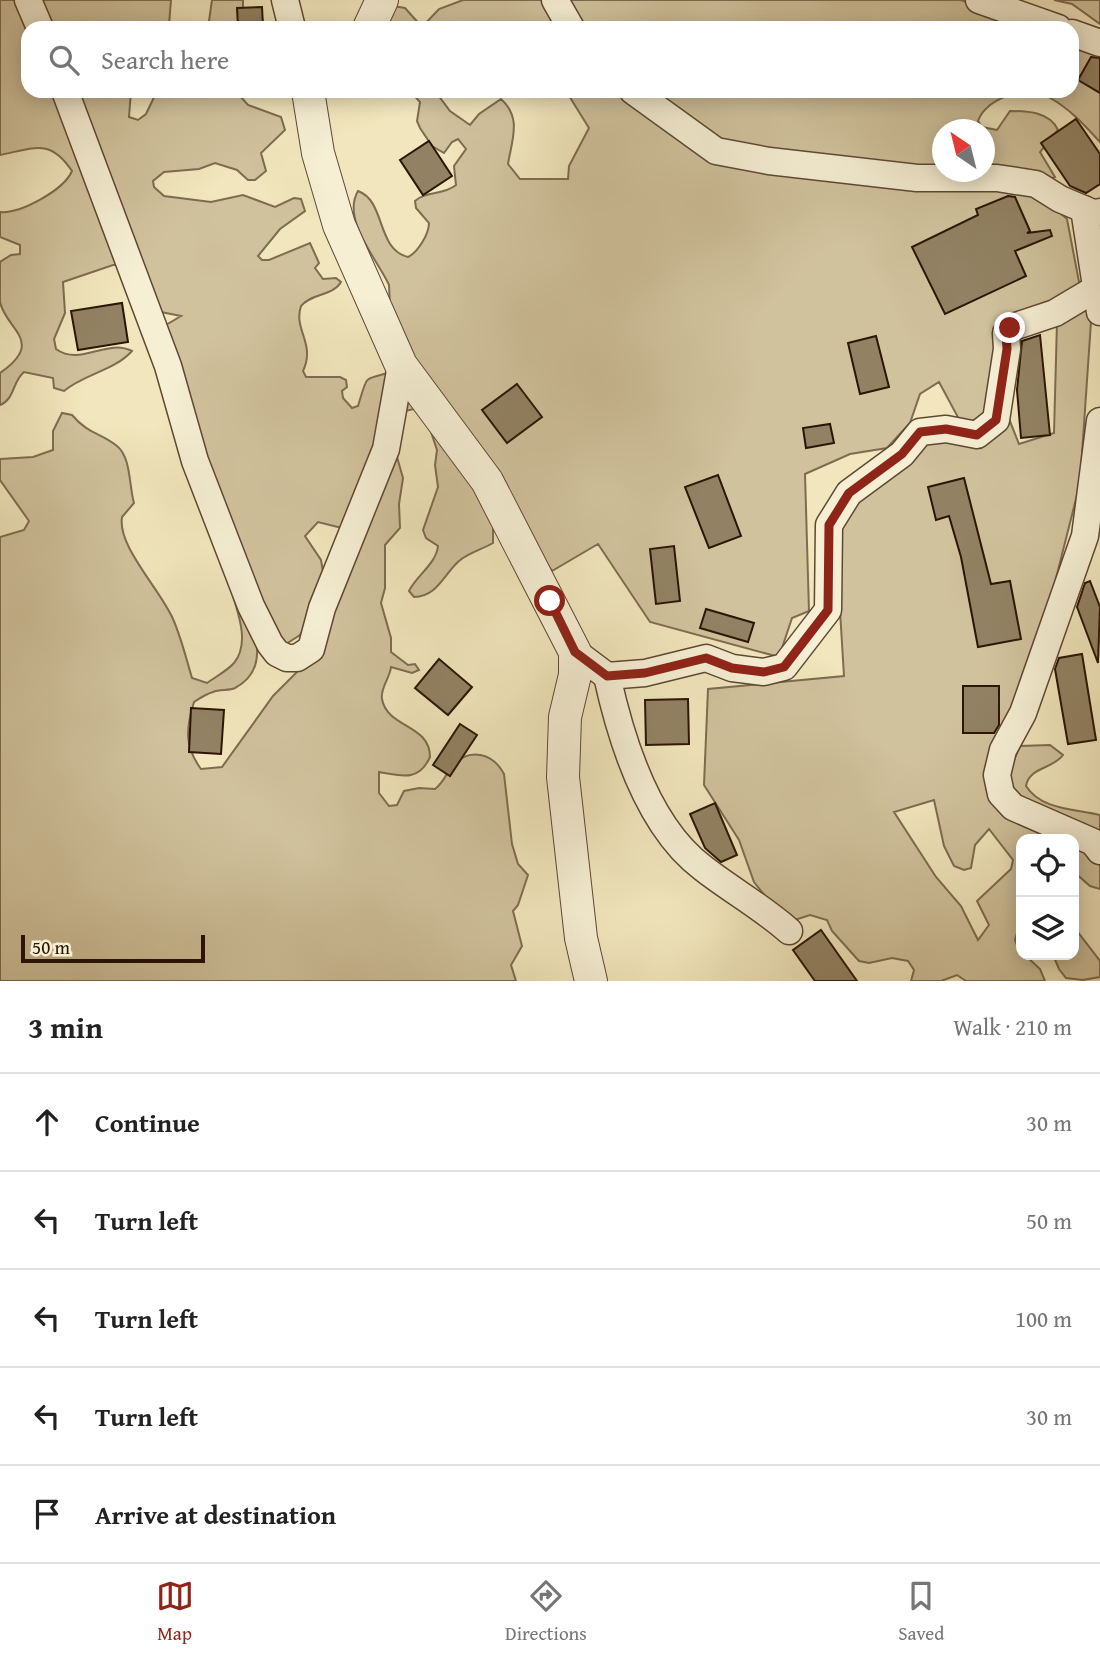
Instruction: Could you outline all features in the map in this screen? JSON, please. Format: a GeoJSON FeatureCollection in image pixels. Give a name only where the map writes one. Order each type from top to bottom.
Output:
{"type":"FeatureCollection","features":[{"type":"Feature","properties":{"kind":"street"},"geometry":{"type":"LineString","coordinates":[[28,0],[37,21]]}},
{"type":"Feature","properties":{"kind":"street"},"geometry":{"type":"LineString","coordinates":[[285,0],[290,21]]}},
{"type":"Feature","properties":{"kind":"street"},"geometry":{"type":"LineString","coordinates":[[372,21],[382,0]]}},
{"type":"Feature","properties":{"kind":"street"},"geometry":{"type":"LineString","coordinates":[[555,0],[567,21]]}},
{"type":"Feature","properties":{"kind":"street"},"geometry":{"type":"LineString","coordinates":[[979,0],[1038,21]]}},
{"type":"Feature","properties":{"kind":"street"},"geometry":{"type":"LineString","coordinates":[[1079,36],[1100,43]]}},
{"type":"Feature","properties":{"kind":"street"},"geometry":{"type":"LineString","coordinates":[[68,98],[168,366],[195,461],[251,606],[270,644],[277,653],[287,659],[297,658],[311,649],[322,608],[386,449],[401,365]]}},
{"type":"Feature","properties":{"kind":"street"},"geometry":{"type":"LineString","coordinates":[[307,98],[318,153],[340,225],[401,365],[487,481],[575,652],[607,676],[617,722],[643,788],[677,845],[702,868],[755,902],[789,931]]}},
{"type":"Feature","properties":{"kind":"street"},"geometry":{"type":"LineString","coordinates":[[607,676],[645,673],[706,658],[732,668],[764,672],[784,667],[828,610],[829,525],[849,493],[902,454],[920,432],[946,429],[977,435],[996,420],[1007,349],[1006,333],[1010,328],[1098,300],[1092,211],[1036,184],[997,178],[917,178],[769,162],[716,151],[643,98]]}},
{"type":"Feature","properties":{"kind":"street"},"geometry":{"type":"LineString","coordinates":[[1100,421],[1085,537],[1023,713],[1003,750],[997,775],[1001,794],[1013,807],[1093,842],[1100,851]]}},
{"type":"Feature","properties":{"kind":"street"},"geometry":{"type":"LineString","coordinates":[[575,652],[575,675],[565,717],[563,778],[581,938],[591,981]]}},
{"type":"Feature","properties":{"kind":"shaded area"},"geometry":{"type":"Polygon","coordinates":[[[0,0],[171,0],[169,21],[21,21],[21,98],[130,98],[129,117],[138,120],[146,114],[154,98],[242,98],[248,105],[281,117],[285,130],[261,153],[266,171],[255,180],[248,180],[237,170],[215,163],[199,169],[164,172],[153,181],[154,187],[164,196],[211,202],[243,195],[275,207],[294,198],[301,199],[305,211],[280,229],[258,256],[262,260],[269,260],[310,243],[319,263],[315,268],[323,279],[336,278],[341,282],[333,290],[301,306],[299,315],[307,352],[303,371],[306,377],[340,377],[346,380],[347,387],[342,391],[343,398],[352,408],[358,406],[368,379],[393,371],[389,285],[357,227],[354,202],[358,191],[367,196],[373,204],[391,245],[408,257],[419,247],[429,227],[429,223],[416,208],[415,201],[456,185],[454,166],[466,149],[458,139],[452,142],[444,153],[432,146],[417,121],[420,102],[416,98],[440,98],[450,111],[470,125],[479,114],[501,99],[512,114],[514,129],[508,164],[520,179],[568,179],[569,166],[589,128],[570,98],[1002,98],[990,105],[979,119],[932,119],[932,182],[995,182],[995,130],[1010,111],[1031,112],[1050,119],[1058,130],[1040,152],[1055,177],[1048,180],[1051,205],[1067,219],[1080,287],[1002,328],[1000,396],[1019,444],[1054,433],[1057,322],[1092,307],[1080,483],[1045,622],[986,789],[996,794],[1011,779],[1011,767],[1020,746],[1050,745],[1063,755],[1032,775],[1026,786],[1032,794],[1049,804],[1100,815],[1100,889],[1090,886],[1079,876],[1079,834],[1016,834],[1016,960],[1030,960],[1040,969],[1045,981],[966,981],[957,975],[941,981],[911,981],[914,970],[908,961],[892,958],[869,963],[859,961],[832,931],[827,920],[810,915],[795,920],[773,906],[754,882],[739,840],[704,785],[708,689],[844,676],[836,545],[855,493],[931,437],[960,421],[939,382],[920,394],[910,423],[887,448],[850,454],[805,474],[809,611],[792,618],[779,657],[650,622],[598,544],[552,571],[513,514],[493,528],[493,543],[459,561],[429,593],[414,597],[409,591],[434,558],[438,546],[426,538],[423,530],[438,487],[435,465],[437,450],[430,429],[414,409],[400,412],[397,457],[403,478],[399,504],[400,528],[385,545],[385,588],[381,603],[391,638],[391,652],[408,665],[415,664],[419,670],[412,673],[391,667],[382,691],[382,699],[392,716],[423,738],[430,757],[426,765],[415,774],[402,776],[379,772],[379,793],[389,806],[397,805],[404,791],[435,789],[452,766],[466,756],[487,757],[499,767],[504,774],[512,844],[518,864],[528,875],[518,905],[513,911],[522,946],[511,965],[516,981],[0,981],[0,537],[24,530],[29,521],[0,480],[0,459],[33,457],[53,450],[53,431],[62,413],[72,415],[122,451],[134,503],[122,517],[126,541],[173,619],[192,678],[207,683],[234,663],[242,642],[242,630],[226,571],[254,632],[256,664],[249,677],[235,688],[210,693],[194,702],[188,737],[195,761],[201,769],[222,767],[273,696],[305,664],[369,501],[355,491],[346,529],[318,522],[305,536],[321,560],[326,589],[300,635],[286,644],[262,610],[242,571],[166,325],[181,316],[146,309],[122,265],[113,265],[63,282],[65,313],[54,339],[56,349],[65,354],[84,354],[113,348],[132,351],[117,363],[64,391],[54,388],[53,378],[24,372],[11,395],[0,405],[0,373],[13,362],[22,344],[0,302],[0,262],[11,255],[20,254],[20,245],[0,237],[0,212],[19,209],[51,193],[72,171],[56,154],[41,148],[0,155],[0,0]],[[934,800],[894,812],[936,877],[961,906],[978,940],[989,925],[977,901],[1011,869],[1013,860],[989,829],[975,845],[971,868],[964,870],[954,866],[944,846],[934,800]]]}},
{"type":"Feature","properties":{"kind":"shaded area"},"geometry":{"type":"Polygon","coordinates":[[[212,0],[243,0],[243,21],[209,21],[212,0]]]}},
{"type":"Feature","properties":{"kind":"shaded area"},"geometry":{"type":"Polygon","coordinates":[[[463,0],[961,0],[1018,21],[428,21],[439,9],[463,0]]]}},
{"type":"Feature","properties":{"kind":"shaded area"},"geometry":{"type":"Polygon","coordinates":[[[1054,0],[1100,0],[1100,24],[1072,4],[1054,0]]]}},
{"type":"Feature","properties":{"kind":"shaded area"},"geometry":{"type":"Polygon","coordinates":[[[393,6],[405,8],[417,21],[386,21],[393,6]]]}},
{"type":"Feature","properties":{"kind":"shaded area"},"geometry":{"type":"Polygon","coordinates":[[[1079,41],[1100,48],[1100,142],[1059,103],[1050,98],[1079,98],[1079,41]]]}},
{"type":"Feature","properties":{"kind":"shaded area"},"geometry":{"type":"Polygon","coordinates":[[[1079,934],[1100,961],[1100,977],[1083,980],[1066,978],[1055,960],[1079,960],[1079,934]]]}},
{"type":"Feature","properties":{"kind":"building"},"geometry":{"type":"Polygon","coordinates":[[[262,7],[263,21],[238,21],[237,8],[262,7]]]}},
{"type":"Feature","properties":{"kind":"building"},"geometry":{"type":"Polygon","coordinates":[[[1091,57],[1100,58],[1100,93],[1079,78],[1091,57]]]}},
{"type":"Feature","properties":{"kind":"building"},"geometry":{"type":"Polygon","coordinates":[[[1076,119],[1100,154],[1100,184],[1086,193],[1070,186],[1041,143],[1076,119]]]}},
{"type":"Feature","properties":{"kind":"building"},"geometry":{"type":"Polygon","coordinates":[[[429,141],[452,176],[423,195],[400,160],[429,141]]]}},
{"type":"Feature","properties":{"kind":"building"},"geometry":{"type":"Polygon","coordinates":[[[1008,196],[1015,197],[1030,231],[1027,233],[1050,230],[1052,236],[1015,251],[1026,276],[945,314],[912,247],[978,215],[976,209],[1008,196]]]}},
{"type":"Feature","properties":{"kind":"building"},"geometry":{"type":"Polygon","coordinates":[[[122,303],[128,342],[78,350],[71,311],[122,303]]]}},
{"type":"Feature","properties":{"kind":"building"},"geometry":{"type":"Polygon","coordinates":[[[1040,335],[1050,435],[1021,438],[1017,390],[1022,341],[1040,335]]]}},
{"type":"Feature","properties":{"kind":"building"},"geometry":{"type":"Polygon","coordinates":[[[876,336],[889,387],[860,394],[848,343],[876,336]]]}},
{"type":"Feature","properties":{"kind":"building"},"geometry":{"type":"Polygon","coordinates":[[[517,384],[542,417],[507,443],[482,410],[517,384]]]}},
{"type":"Feature","properties":{"kind":"building"},"geometry":{"type":"Polygon","coordinates":[[[830,424],[834,443],[806,448],[803,428],[830,424]]]}},
{"type":"Feature","properties":{"kind":"building"},"geometry":{"type":"Polygon","coordinates":[[[718,475],[741,536],[709,548],[685,487],[718,475]]]}},
{"type":"Feature","properties":{"kind":"building"},"geometry":{"type":"Polygon","coordinates":[[[964,478],[991,584],[1010,581],[1021,639],[978,647],[961,557],[949,516],[936,520],[928,487],[964,478]]]}},
{"type":"Feature","properties":{"kind":"building"},"geometry":{"type":"Polygon","coordinates":[[[674,546],[680,601],[656,604],[650,549],[674,546]]]}},
{"type":"Feature","properties":{"kind":"building"},"geometry":{"type":"Polygon","coordinates":[[[1090,581],[1100,607],[1098,663],[1077,607],[1085,583],[1090,581]]]}},
{"type":"Feature","properties":{"kind":"building"},"geometry":{"type":"Polygon","coordinates":[[[706,609],[754,623],[748,642],[700,628],[706,609]]]}},
{"type":"Feature","properties":{"kind":"building"},"geometry":{"type":"Polygon","coordinates":[[[1082,654],[1096,740],[1068,744],[1055,669],[1059,658],[1082,654]]]}},
{"type":"Feature","properties":{"kind":"building"},"geometry":{"type":"Polygon","coordinates":[[[439,659],[472,687],[448,715],[415,688],[439,659]]]}},
{"type":"Feature","properties":{"kind":"building"},"geometry":{"type":"Polygon","coordinates":[[[963,686],[999,686],[999,725],[994,733],[963,733],[963,686]]]}},
{"type":"Feature","properties":{"kind":"building"},"geometry":{"type":"Polygon","coordinates":[[[688,699],[689,744],[646,745],[645,700],[688,699]]]}},
{"type":"Feature","properties":{"kind":"building"},"geometry":{"type":"Polygon","coordinates":[[[191,708],[224,710],[221,754],[189,752],[191,708]]]}},
{"type":"Feature","properties":{"kind":"building"},"geometry":{"type":"Polygon","coordinates":[[[460,724],[477,735],[450,776],[433,765],[460,724]]]}},
{"type":"Feature","properties":{"kind":"building"},"geometry":{"type":"Polygon","coordinates":[[[715,803],[737,855],[721,862],[705,848],[690,814],[715,803]]]}},
{"type":"Feature","properties":{"kind":"building"},"geometry":{"type":"Polygon","coordinates":[[[821,930],[857,981],[815,981],[793,950],[821,930]]]}},
{"type":"Feature","properties":{"kind":"route"},"geometry":{"type":"LineString","coordinates":[[550,601],[575,652],[607,676],[645,673],[706,658],[732,668],[764,672],[784,667],[828,610],[829,525],[849,493],[902,454],[920,432],[946,429],[977,435],[996,420],[1007,349],[1006,333],[1010,328]]}}]}
